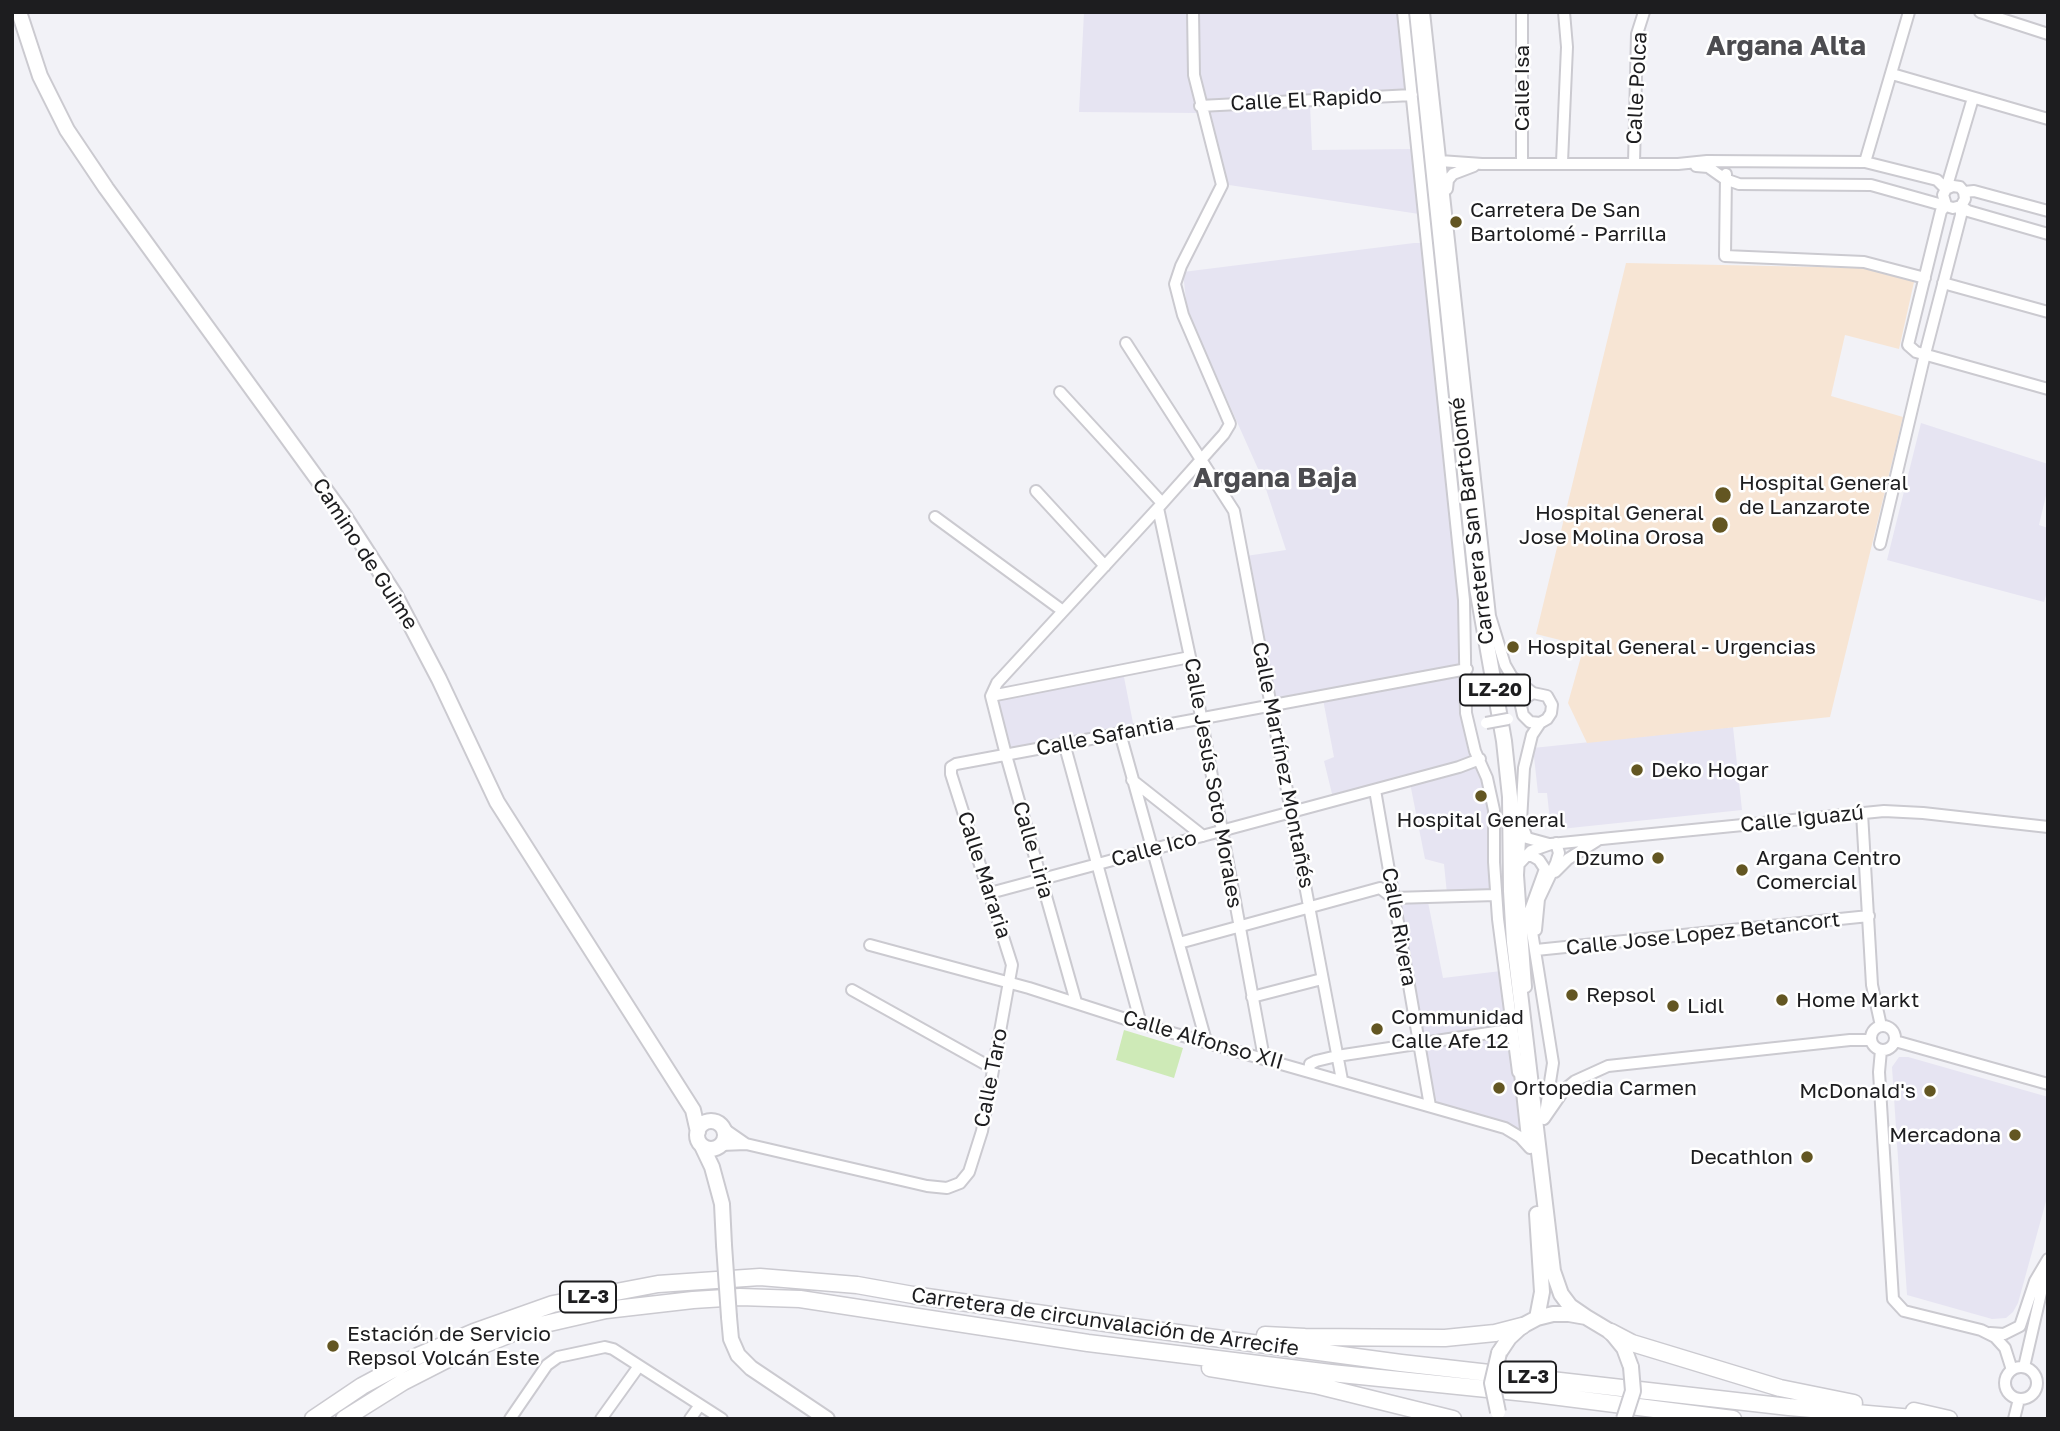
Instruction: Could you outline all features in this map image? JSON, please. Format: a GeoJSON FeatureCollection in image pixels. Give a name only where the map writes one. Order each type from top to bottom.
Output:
{"type":"FeatureCollection","features":[{"type":"Feature","properties":{"kind":"highway","name":"Carretera de circunvalación de Arrecife"},"geometry":{"type":"LineString","coordinates":[[313,1419],[362,1386],[420,1355],[527,1312],[553,1304],[658,1284],[760,1277],[856,1284],[913,1295],[1133,1327],[1401,1363],[1789,1407],[1924,1419]]}},
{"type":"Feature","properties":{"kind":"highway","name":"Carretera de circunvalación de Arrecife"},"geometry":{"type":"LineString","coordinates":[[344,1419],[403,1382],[446,1360],[523,1329],[606,1310],[740,1297],[800,1299],[1088,1343],[1733,1419]]}},
{"type":"Feature","properties":{"kind":"highway","name":"LZ-3"},"geometry":{"type":"LineString","coordinates":[[1133,1327],[1305,1337],[1445,1338],[1495,1333],[1522,1326]]}},
{"type":"Feature","properties":{"kind":"highway"},"geometry":{"type":"LineString","coordinates":[[1611,1332],[1632,1343],[1780,1388],[1949,1419]]}},
{"type":"Feature","properties":{"kind":"highway","name":"LZ-3"},"geometry":{"type":"LineString","coordinates":[[1088,1343],[1138,1357],[1315,1385],[1453,1419]]}},
{"type":"Feature","properties":{"kind":"main road","name":"Camino de Guime"},"geometry":{"type":"LineString","coordinates":[[19,12],[40,76],[63,124],[342,513],[395,595],[439,679],[497,802],[693,1110],[722,1204],[729,1317],[738,1355],[751,1368],[827,1419]]}},
{"type":"Feature","properties":{"kind":"main road","name":"Carretera San Bartolomé"},"geometry":{"type":"LineString","coordinates":[[1411,12],[1472,588],[1505,797],[1511,956],[1524,1103]]}},
{"type":"Feature","properties":{"kind":"main road","name":"Carretera San Bartolomé"},"geometry":{"type":"LineString","coordinates":[[1417,12],[1477,588],[1506,755],[1510,797],[1514,942],[1531,1070],[1542,1292],[1537,1318]]}},
{"type":"Feature","properties":{"kind":"main road","name":"LZ-20"},"geometry":{"type":"LineString","coordinates":[[1524,1103],[1533,1149]]}},
{"type":"Feature","properties":{"kind":"main road","name":"Camino de Guime"},"geometry":{"type":"LineString","coordinates":[[693,1110],[717,1125]]}},
{"type":"Feature","properties":{"kind":"main road"},"geometry":{"type":"LineString","coordinates":[[1533,1149],[1544,1119]]}},
{"type":"Feature","properties":{"kind":"main road"},"geometry":{"type":"LineString","coordinates":[[712,1167],[725,1135],[717,1125],[701,1125],[700,1139],[712,1149],[720,1146]]}},
{"type":"Feature","properties":{"kind":"main road","name":"Carretera San Bartolomé"},"geometry":{"type":"LineString","coordinates":[[1533,1149],[1544,1196],[1557,1286],[1570,1306],[1586,1317]]}},
{"type":"Feature","properties":{"kind":"main road","name":"LZ-20"},"geometry":{"type":"LineString","coordinates":[[1500,1415],[1492,1383],[1499,1353],[1508,1338],[1537,1318],[1569,1314],[1586,1317],[1611,1332],[1624,1348],[1631,1367],[1633,1391],[1624,1419]]}},
{"type":"Feature","properties":{"kind":"street"},"geometry":{"type":"LineString","coordinates":[[991,696],[997,683],[1224,435],[1230,424],[1228,414],[1183,315],[1175,284],[1181,266],[1222,185],[1194,75],[1193,12]]}},
{"type":"Feature","properties":{"kind":"street","name":"Carretera San Bartolomé"},"geometry":{"type":"LineString","coordinates":[[1403,12],[1464,600],[1466,713],[1494,810],[1496,895]]}},
{"type":"Feature","properties":{"kind":"street","name":"Carretera San Bartolomé"},"geometry":{"type":"LineString","coordinates":[[1424,12],[1486,586],[1497,639],[1512,677],[1533,693]]}},
{"type":"Feature","properties":{"kind":"street","name":"Calle Isa"},"geometry":{"type":"LineString","coordinates":[[1522,12],[1522,163]]}},
{"type":"Feature","properties":{"kind":"street"},"geometry":{"type":"LineString","coordinates":[[1562,162],[1567,47],[1564,12]]}},
{"type":"Feature","properties":{"kind":"street","name":"Calle Polca"},"geometry":{"type":"LineString","coordinates":[[1634,163],[1637,34],[1644,12]]}},
{"type":"Feature","properties":{"kind":"street"},"geometry":{"type":"LineString","coordinates":[[1865,162],[1909,12]]}},
{"type":"Feature","properties":{"kind":"street"},"geometry":{"type":"LineString","coordinates":[[1980,12],[2048,34]]}},
{"type":"Feature","properties":{"kind":"street"},"geometry":{"type":"LineString","coordinates":[[1892,74],[2048,119]]}},
{"type":"Feature","properties":{"kind":"street","name":"Calle El Rapido"},"geometry":{"type":"LineString","coordinates":[[1200,106],[1412,94]]}},
{"type":"Feature","properties":{"kind":"street"},"geometry":{"type":"LineString","coordinates":[[1946,205],[1943,195],[1973,98]]}},
{"type":"Feature","properties":{"kind":"street"},"geometry":{"type":"LineString","coordinates":[[1440,161],[1482,164],[1865,162],[1937,180],[1946,189]]}},
{"type":"Feature","properties":{"kind":"street"},"geometry":{"type":"LineString","coordinates":[[1731,162],[1726,169],[1725,179],[1725,256],[1864,262],[1925,278]]}},
{"type":"Feature","properties":{"kind":"street"},"geometry":{"type":"LineString","coordinates":[[1446,206],[1448,180],[1453,174],[1482,164]]}},
{"type":"Feature","properties":{"kind":"street"},"geometry":{"type":"LineString","coordinates":[[1678,164],[1708,167],[1725,179],[1739,184],[1871,186],[1953,208],[1961,206],[1968,211],[2048,234]]}},
{"type":"Feature","properties":{"kind":"street"},"geometry":{"type":"LineString","coordinates":[[1880,544],[1961,206],[1965,199],[1960,187],[1946,189]]}},
{"type":"Feature","properties":{"kind":"street"},"geometry":{"type":"LineString","coordinates":[[1964,192],[1974,191],[2048,211]]}},
{"type":"Feature","properties":{"kind":"street"},"geometry":{"type":"LineString","coordinates":[[1946,205],[1941,211],[1908,345],[1916,352],[2048,389]]}},
{"type":"Feature","properties":{"kind":"street"},"geometry":{"type":"LineString","coordinates":[[1943,283],[2048,312]]}},
{"type":"Feature","properties":{"kind":"street","name":"Calle Martínez Montañés"},"geometry":{"type":"LineString","coordinates":[[1126,343],[1234,511],[1342,1080]]}},
{"type":"Feature","properties":{"kind":"street"},"geometry":{"type":"LineString","coordinates":[[1060,392],[1160,505]]}},
{"type":"Feature","properties":{"kind":"street"},"geometry":{"type":"LineString","coordinates":[[1036,491],[1105,566]]}},
{"type":"Feature","properties":{"kind":"street","name":"Calle Jesús Soto Morales"},"geometry":{"type":"LineString","coordinates":[[1160,505],[1264,1058]]}},
{"type":"Feature","properties":{"kind":"street"},"geometry":{"type":"LineString","coordinates":[[935,517],[1063,611]]}},
{"type":"Feature","properties":{"kind":"street"},"geometry":{"type":"LineString","coordinates":[[991,696],[1190,657]]}},
{"type":"Feature","properties":{"kind":"street","name":"Calle Safantia"},"geometry":{"type":"LineString","coordinates":[[951,767],[1064,743],[1467,669]]}},
{"type":"Feature","properties":{"kind":"street"},"geometry":{"type":"LineString","coordinates":[[1533,693],[1547,696],[1552,705],[1547,719],[1540,723],[1530,722],[1523,715],[1521,706],[1525,698],[1533,693]]}},
{"type":"Feature","properties":{"kind":"street","name":"Calle Liria"},"geometry":{"type":"LineString","coordinates":[[991,696],[1076,1003]]}},
{"type":"Feature","properties":{"kind":"street"},"geometry":{"type":"LineString","coordinates":[[1470,728],[1523,715]]}},
{"type":"Feature","properties":{"kind":"street","name":"Carretera San Bartolomé"},"geometry":{"type":"LineString","coordinates":[[1531,1070],[1520,819],[1528,745],[1540,723]]}},
{"type":"Feature","properties":{"kind":"street"},"geometry":{"type":"LineString","coordinates":[[1120,733],[1206,1041]]}},
{"type":"Feature","properties":{"kind":"street"},"geometry":{"type":"LineString","coordinates":[[1064,743],[1141,1024]]}},
{"type":"Feature","properties":{"kind":"street","name":"Calle Ico"},"geometry":{"type":"LineString","coordinates":[[990,893],[1375,790],[1480,759]]}},
{"type":"Feature","properties":{"kind":"street","name":"Calle Mararia"},"geometry":{"type":"LineString","coordinates":[[951,767],[1012,965],[1009,983]]}},
{"type":"Feature","properties":{"kind":"street"},"geometry":{"type":"LineString","coordinates":[[1132,780],[1203,836]]}},
{"type":"Feature","properties":{"kind":"street","name":"Calle Rivera"},"geometry":{"type":"LineString","coordinates":[[1375,790],[1430,1106]]}},
{"type":"Feature","properties":{"kind":"street","name":"Calle Iguazú"},"geometry":{"type":"LineString","coordinates":[[1521,861],[1531,851],[1554,844],[1884,811],[2048,827]]}},
{"type":"Feature","properties":{"kind":"street"},"geometry":{"type":"LineString","coordinates":[[1862,813],[1872,985],[1881,1026]]}},
{"type":"Feature","properties":{"kind":"street"},"geometry":{"type":"LineString","coordinates":[[1520,819],[1527,838],[1554,844],[1549,872],[1529,913],[1553,1063],[1544,1119]]}},
{"type":"Feature","properties":{"kind":"street"},"geometry":{"type":"LineString","coordinates":[[1549,872],[1600,839]]}},
{"type":"Feature","properties":{"kind":"street"},"geometry":{"type":"LineString","coordinates":[[1521,861],[1532,856],[1549,872]]}},
{"type":"Feature","properties":{"kind":"street"},"geometry":{"type":"LineString","coordinates":[[1179,943],[1380,888],[1394,898],[1496,895],[1524,1103]]}},
{"type":"Feature","properties":{"kind":"street","name":"Calle Jose Lopez Betancort"},"geometry":{"type":"LineString","coordinates":[[1536,946],[1869,916]]}},
{"type":"Feature","properties":{"kind":"street","name":"Calle Alfonso XII"},"geometry":{"type":"LineString","coordinates":[[870,945],[1505,1128],[1513,1131],[1533,1149]]}},
{"type":"Feature","properties":{"kind":"street"},"geometry":{"type":"LineString","coordinates":[[1252,997],[1322,979]]}},
{"type":"Feature","properties":{"kind":"street","name":"Calle Taro"},"geometry":{"type":"LineString","coordinates":[[746,1144],[927,1186],[954,1186],[969,1172],[982,1131],[1009,983]]}},
{"type":"Feature","properties":{"kind":"street"},"geometry":{"type":"LineString","coordinates":[[852,990],[992,1069]]}},
{"type":"Feature","properties":{"kind":"street"},"geometry":{"type":"LineString","coordinates":[[1881,1026],[1890,1028],[1895,1041],[1890,1048],[1881,1050],[1876,1048],[1871,1040],[1873,1031],[1881,1026]]}},
{"type":"Feature","properties":{"kind":"street"},"geometry":{"type":"LineString","coordinates":[[1309,1071],[1310,1065],[1316,1060],[1502,1031],[1513,1032]]}},
{"type":"Feature","properties":{"kind":"street"},"geometry":{"type":"LineString","coordinates":[[1544,1119],[1564,1090],[1575,1081],[1608,1066],[1871,1040]]}},
{"type":"Feature","properties":{"kind":"street"},"geometry":{"type":"LineString","coordinates":[[1895,1041],[2048,1084]]}},
{"type":"Feature","properties":{"kind":"street"},"geometry":{"type":"LineString","coordinates":[[1881,1050],[1879,1072],[1892,1299],[1904,1311],[2004,1334],[2020,1326],[2035,1281],[2048,1261]]}},
{"type":"Feature","properties":{"kind":"street"},"geometry":{"type":"LineString","coordinates":[[717,1125],[746,1144]]}},
{"type":"Feature","properties":{"kind":"street"},"geometry":{"type":"LineString","coordinates":[[720,1146],[746,1144]]}},
{"type":"Feature","properties":{"kind":"street"},"geometry":{"type":"LineString","coordinates":[[1986,1332],[2005,1348],[2018,1368],[2031,1370],[2043,1385],[2035,1393],[2028,1398],[2019,1399],[2010,1395],[2006,1387],[2006,1377],[2018,1368],[2048,1261]]}},
{"type":"Feature","properties":{"kind":"street"},"geometry":{"type":"LineString","coordinates":[[510,1419],[547,1365],[558,1357],[605,1347],[722,1419]]}},
{"type":"Feature","properties":{"kind":"street"},"geometry":{"type":"LineString","coordinates":[[601,1419],[639,1366]]}},
{"type":"Feature","properties":{"kind":"street"},"geometry":{"type":"LineString","coordinates":[[2014,1419],[2019,1399]]}},
{"type":"Feature","properties":{"kind":"street"},"geometry":{"type":"LineString","coordinates":[[690,1419],[700,1405]]}},
{"type":"Feature","properties":{"kind":"shaded area"},"geometry":{"type":"Polygon","coordinates":[[[1084,12],[1399,12],[1408,99],[1310,105],[1312,150],[1415,149],[1419,214],[1216,183],[1197,113],[1079,112],[1084,12]]]}},
{"type":"Feature","properties":{"kind":"shaded area"},"geometry":{"type":"Polygon","coordinates":[[[1424,243],[1458,574],[1469,738],[1484,777],[1490,808],[1494,893],[1447,894],[1444,864],[1425,859],[1409,778],[1333,798],[1324,761],[1334,757],[1322,694],[1274,703],[1246,556],[1286,550],[1263,480],[1187,310],[1183,272],[1424,243]]]}},
{"type":"Feature","properties":{"kind":"shaded area","name":"Hospital General Jose Molina Orosa"},"geometry":{"type":"Polygon","coordinates":[[[1626,263],[1867,268],[1914,282],[1899,349],[1845,335],[1831,396],[1903,417],[1830,717],[1587,743],[1568,703],[1584,646],[1536,634],[1626,263]]]}},
{"type":"Feature","properties":{"kind":"shaded area"},"geometry":{"type":"Polygon","coordinates":[[[1921,423],[2048,464],[2048,487],[2039,525],[2048,528],[2048,588],[2044,602],[1887,560],[1921,423]]]}},
{"type":"Feature","properties":{"kind":"shaded area"},"geometry":{"type":"Polygon","coordinates":[[[1123,672],[1134,728],[1007,752],[994,698],[1123,672]]]}},
{"type":"Feature","properties":{"kind":"shaded area","name":"Deko Hogar"},"geometry":{"type":"Polygon","coordinates":[[[1733,727],[1742,810],[1551,830],[1547,793],[1538,793],[1533,748],[1733,727]]]}},
{"type":"Feature","properties":{"kind":"shaded area"},"geometry":{"type":"Polygon","coordinates":[[[1396,900],[1428,902],[1443,978],[1501,971],[1525,1129],[1509,1127],[1432,1103],[1396,900]]]}},
{"type":"Feature","properties":{"kind":"shaded area"},"geometry":{"type":"Polygon","coordinates":[[[1899,1057],[1908,1057],[2048,1097],[2048,1194],[2018,1303],[2006,1318],[1992,1319],[1907,1295],[1892,1067],[1899,1057]]]}},
{"type":"Feature","properties":{"kind":"green space"},"geometry":{"type":"Polygon","coordinates":[[[1124,1030],[1183,1048],[1174,1078],[1116,1060],[1124,1030]]]}},
{"type":"Feature","properties":{"kind":"place","name":"Carretera De San Bartolomé - Parrilla"},"geometry":{"type":"Point","coordinates":[1456,222]}},
{"type":"Feature","properties":{"kind":"place","name":"Hospital General de Lanzarote"},"geometry":{"type":"Point","coordinates":[1723,495]}},
{"type":"Feature","properties":{"kind":"place","name":"Hospital General Jose Molina Orosa"},"geometry":{"type":"Point","coordinates":[1720,525]}},
{"type":"Feature","properties":{"kind":"place","name":"Hospital General - Urgencias"},"geometry":{"type":"Point","coordinates":[1513,647]}},
{"type":"Feature","properties":{"kind":"place","name":"Deko Hogar"},"geometry":{"type":"Point","coordinates":[1637,770]}},
{"type":"Feature","properties":{"kind":"place","name":"Hospital General"},"geometry":{"type":"Point","coordinates":[1481,796]}},
{"type":"Feature","properties":{"kind":"place","name":"Dzumo"},"geometry":{"type":"Point","coordinates":[1658,858]}},
{"type":"Feature","properties":{"kind":"place","name":"Argana Centro Comercial"},"geometry":{"type":"Point","coordinates":[1742,870]}},
{"type":"Feature","properties":{"kind":"place","name":"Repsol"},"geometry":{"type":"Point","coordinates":[1572,995]}},
{"type":"Feature","properties":{"kind":"place","name":"Home Markt"},"geometry":{"type":"Point","coordinates":[1782,1000]}},
{"type":"Feature","properties":{"kind":"place","name":"Lidl"},"geometry":{"type":"Point","coordinates":[1673,1006]}},
{"type":"Feature","properties":{"kind":"place","name":"Communidad Calle Afe 12"},"geometry":{"type":"Point","coordinates":[1377,1029]}},
{"type":"Feature","properties":{"kind":"place","name":"Ortopedia Carmen"},"geometry":{"type":"Point","coordinates":[1499,1088]}},
{"type":"Feature","properties":{"kind":"place","name":"McDonald's"},"geometry":{"type":"Point","coordinates":[1930,1091]}},
{"type":"Feature","properties":{"kind":"place","name":"Mercadona"},"geometry":{"type":"Point","coordinates":[2015,1135]}},
{"type":"Feature","properties":{"kind":"place","name":"Decathlon"},"geometry":{"type":"Point","coordinates":[1807,1157]}},
{"type":"Feature","properties":{"kind":"place","name":"Estación de Servicio Repsol Volcán Este"},"geometry":{"type":"Point","coordinates":[333,1346]}},
{"type":"Feature","properties":{"kind":"district","name":"Argana Alta"},"geometry":{"type":"Point","coordinates":[1786,46]}},
{"type":"Feature","properties":{"kind":"district","name":"Argana Baja"},"geometry":{"type":"Point","coordinates":[1275,478]}}]}
